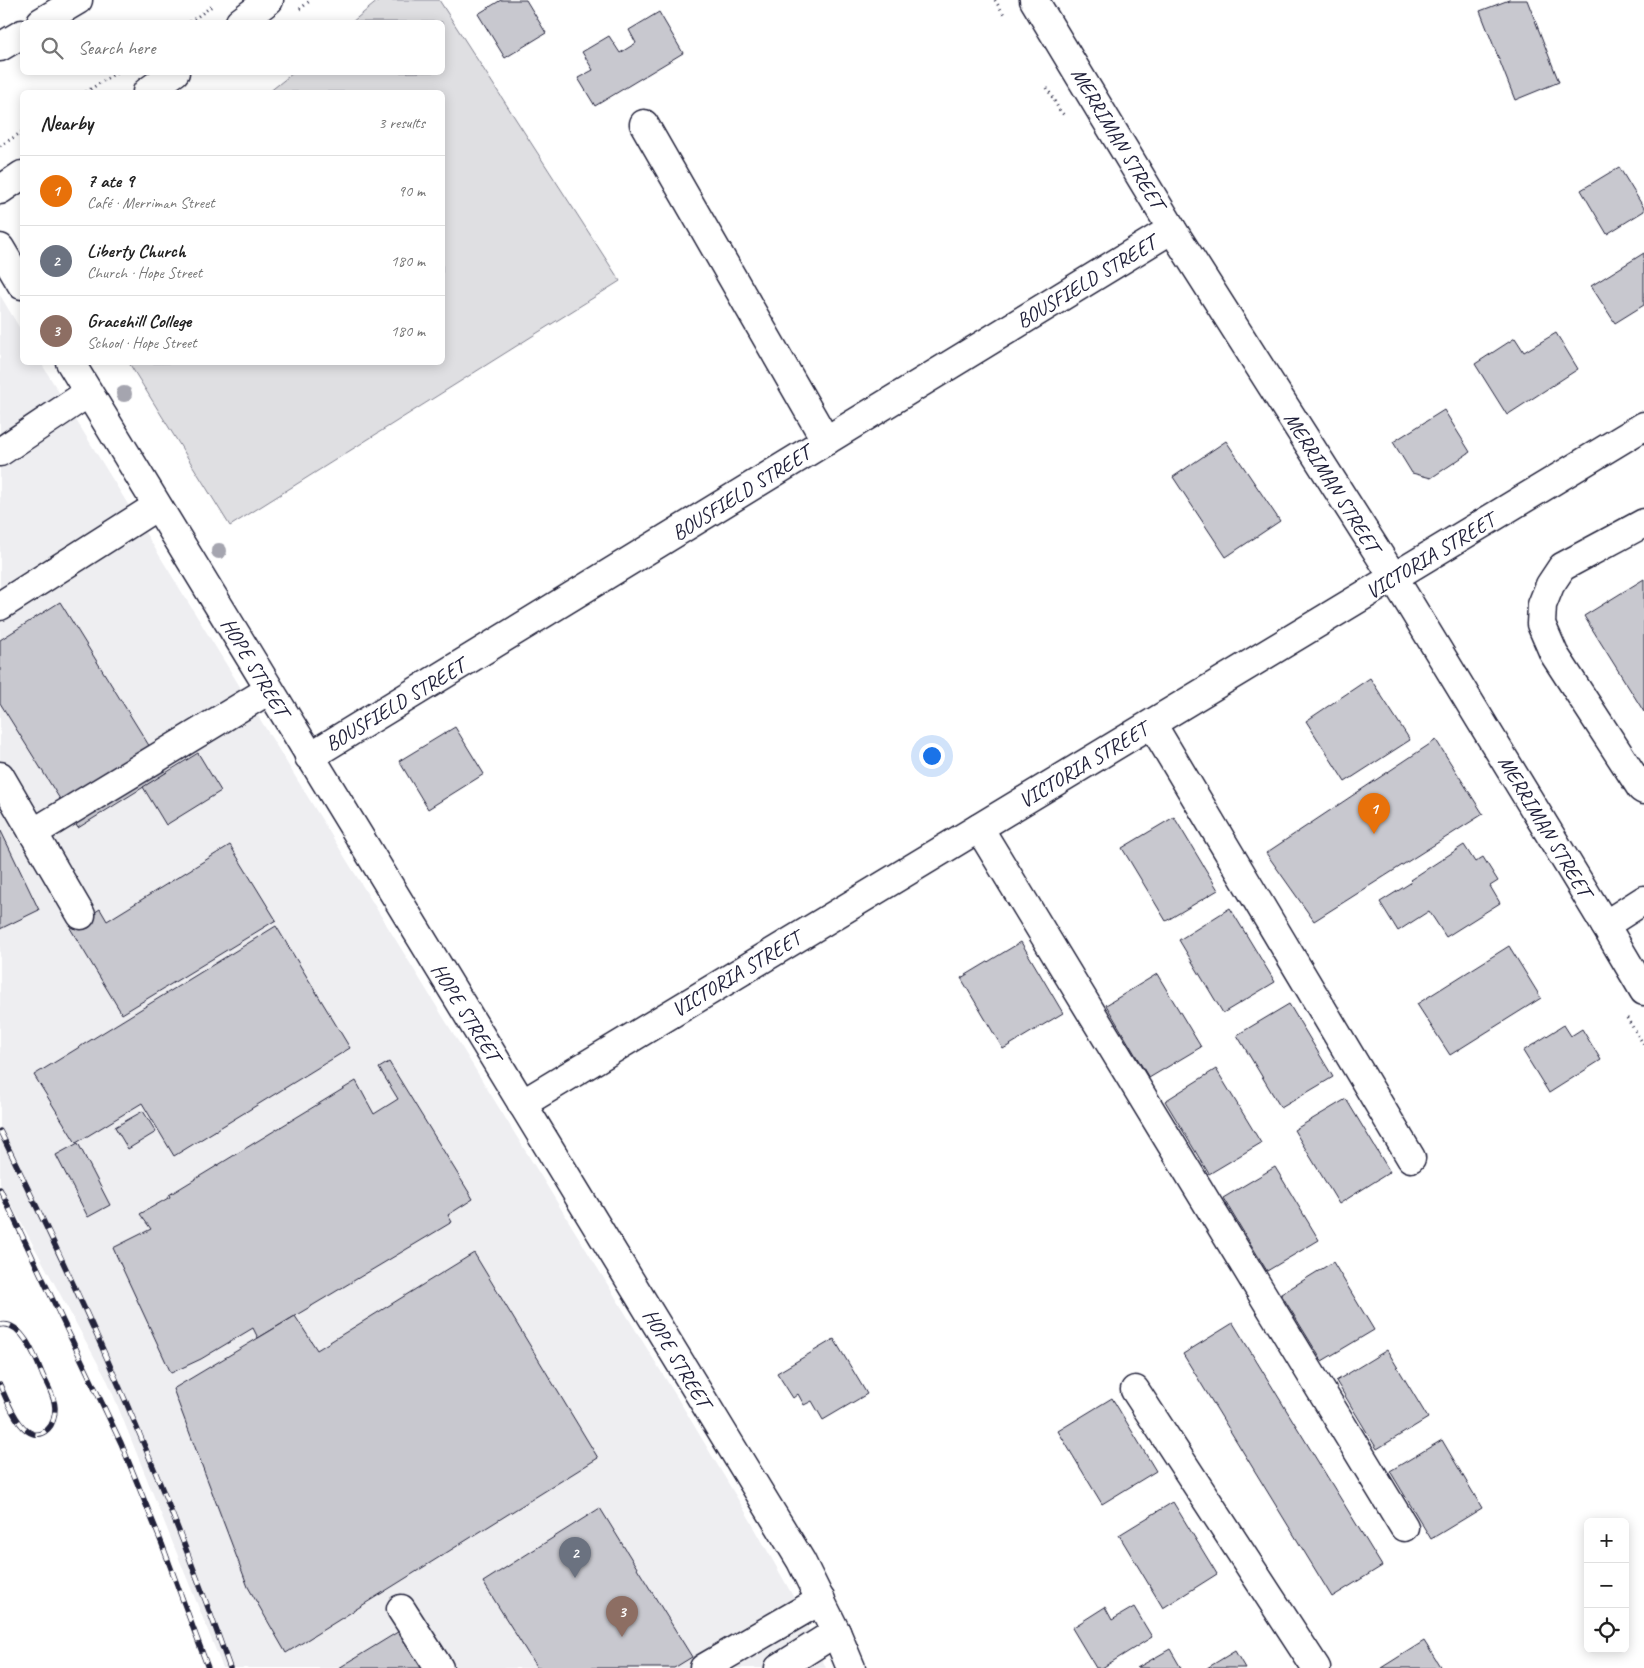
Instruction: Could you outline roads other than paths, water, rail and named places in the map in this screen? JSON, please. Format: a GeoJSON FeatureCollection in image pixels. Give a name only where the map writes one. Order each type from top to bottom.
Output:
{"type":"FeatureCollection","features":[{"type":"Feature","properties":{"kind":"street"},"geometry":{"type":"LineString","coordinates":[[44,20],[78,0]]}},
{"type":"Feature","properties":{"kind":"street"},"geometry":{"type":"LineString","coordinates":[[243,20],[269,0]]}},
{"type":"Feature","properties":{"kind":"street","name":"MERRIMAN STREET"},"geometry":{"type":"LineString","coordinates":[[1034,0],[1172,229],[1394,578],[1644,990]]}},
{"type":"Feature","properties":{"kind":"street"},"geometry":{"type":"LineString","coordinates":[[0,47],[20,35]]}},
{"type":"Feature","properties":{"kind":"street"},"geometry":{"type":"LineString","coordinates":[[150,90],[171,75]]}},
{"type":"Feature","properties":{"kind":"street"},"geometry":{"type":"LineString","coordinates":[[644,124],[826,441]]}},
{"type":"Feature","properties":{"kind":"street"},"geometry":{"type":"LineString","coordinates":[[0,190],[20,176]]}},
{"type":"Feature","properties":{"kind":"street","name":"BOUSFIELD STREET"},"geometry":{"type":"LineString","coordinates":[[309,757],[1172,229]]}},
{"type":"Feature","properties":{"kind":"street"},"geometry":{"type":"LineString","coordinates":[[0,248],[20,282]]}},
{"type":"Feature","properties":{"kind":"street","name":"HOPE STREET"},"geometry":{"type":"LineString","coordinates":[[72,365],[309,757],[801,1560],[836,1632],[851,1668]]}},
{"type":"Feature","properties":{"kind":"street"},"geometry":{"type":"LineString","coordinates":[[0,452],[88,393]]}},
{"type":"Feature","properties":{"kind":"street","name":"VICTORIA STREET"},"geometry":{"type":"LineString","coordinates":[[522,1104],[1644,426]]}},
{"type":"Feature","properties":{"kind":"street"},"geometry":{"type":"LineString","coordinates":[[0,606],[157,506]]}},
{"type":"Feature","properties":{"kind":"street"},"geometry":{"type":"LineString","coordinates":[[1644,523],[1562,567],[1550,585],[1542,605],[1541,624],[1554,654],[1644,790]]}},
{"type":"Feature","properties":{"kind":"street"},"geometry":{"type":"LineString","coordinates":[[33,833],[269,690]]}},
{"type":"Feature","properties":{"kind":"street"},"geometry":{"type":"LineString","coordinates":[[1152,724],[1411,1158]]}},
{"type":"Feature","properties":{"kind":"street"},"geometry":{"type":"LineString","coordinates":[[0,776],[81,915]]}},
{"type":"Feature","properties":{"kind":"street"},"geometry":{"type":"LineString","coordinates":[[979,828],[1404,1527]]}},
{"type":"Feature","properties":{"kind":"street"},"geometry":{"type":"LineString","coordinates":[[1605,924],[1644,900]]}},
{"type":"Feature","properties":{"kind":"street"},"geometry":{"type":"LineString","coordinates":[[1135,1390],[1316,1668]]}},
{"type":"Feature","properties":{"kind":"street"},"geometry":{"type":"LineString","coordinates":[[704,1668],[821,1600]]}},
{"type":"Feature","properties":{"kind":"street"},"geometry":{"type":"LineString","coordinates":[[401,1609],[439,1668]]}},
{"type":"Feature","properties":{"kind":"street"},"geometry":{"type":"LineString","coordinates":[[778,1668],[836,1632]]}},
{"type":"Feature","properties":{"kind":"railway"},"geometry":{"type":"LineString","coordinates":[[0,1131],[69,1274],[125,1399],[172,1513],[230,1668]]}},
{"type":"Feature","properties":{"kind":"railway"},"geometry":{"type":"LineString","coordinates":[[0,1189],[121,1443],[162,1544],[208,1668]]}},
{"type":"Feature","properties":{"kind":"railway"},"geometry":{"type":"LineString","coordinates":[[0,1325],[8,1325],[15,1328],[28,1343],[37,1361],[55,1404],[53,1420],[48,1429],[40,1434],[32,1433],[24,1428],[12,1410],[0,1385]]}},
{"type":"Feature","properties":{"kind":"place","name":"7 ate 9"},"geometry":{"type":"Point","coordinates":[1374,834]}},
{"type":"Feature","properties":{"kind":"place","name":"Liberty Church"},"geometry":{"type":"Point","coordinates":[575,1578]}},
{"type":"Feature","properties":{"kind":"place","name":"Gracehill College"},"geometry":{"type":"Point","coordinates":[622,1637]}}]}
